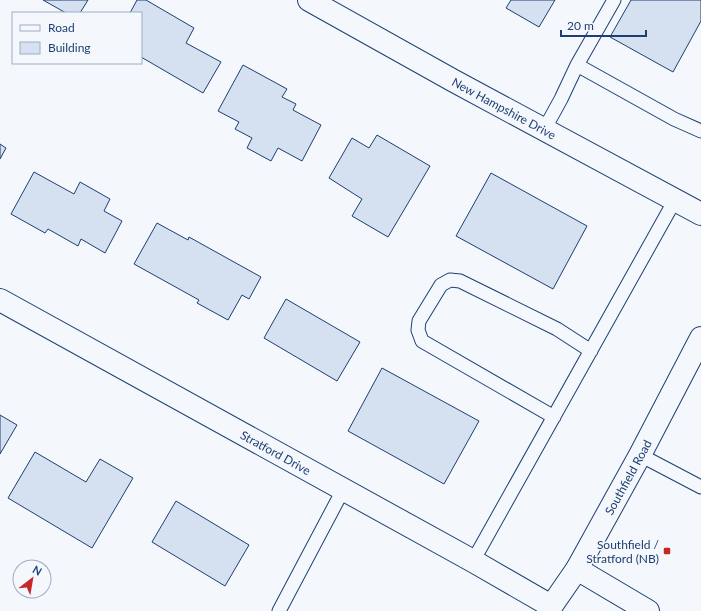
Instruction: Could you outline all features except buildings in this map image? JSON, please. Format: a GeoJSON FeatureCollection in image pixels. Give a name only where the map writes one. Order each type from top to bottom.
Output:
{"type":"FeatureCollection","features":[{"type":"Feature","properties":{"kind":"street","name":"New Hampshire Drive"},"geometry":{"type":"LineString","coordinates":[[309,0],[544,130],[701,214]]}},
{"type":"Feature","properties":{"kind":"street","name":"Stratford Drive"},"geometry":{"type":"LineString","coordinates":[[0,300],[473,561],[549,608]]}},
{"type":"Feature","properties":{"kind":"street","name":"Southfield Road"},"geometry":{"type":"LineString","coordinates":[[549,608],[577,569],[640,455],[701,338]]}},
{"type":"Feature","properties":{"kind":"street"},"geometry":{"type":"LineString","coordinates":[[577,569],[648,611]]}},
{"type":"Feature","properties":{"kind":"lane"},"geometry":{"type":"LineString","coordinates":[[544,130],[561,99],[577,64],[614,0]]}},
{"type":"Feature","properties":{"kind":"lane"},"geometry":{"type":"LineString","coordinates":[[577,64],[674,119],[701,131]]}},
{"type":"Feature","properties":{"kind":"lane"},"geometry":{"type":"LineString","coordinates":[[473,561],[675,200]]}},
{"type":"Feature","properties":{"kind":"lane"},"geometry":{"type":"LineString","coordinates":[[554,417],[422,341],[418,330],[420,321],[441,285],[450,280],[460,281],[557,329],[591,351]]}},
{"type":"Feature","properties":{"kind":"lane"},"geometry":{"type":"LineString","coordinates":[[640,455],[701,488]]}},
{"type":"Feature","properties":{"kind":"lane"},"geometry":{"type":"LineString","coordinates":[[280,611],[343,490]]}},
{"type":"Feature","properties":{"kind":"place","name":"Southfield / Stratford (NB)"},"geometry":{"type":"Point","coordinates":[667,551]}}]}
